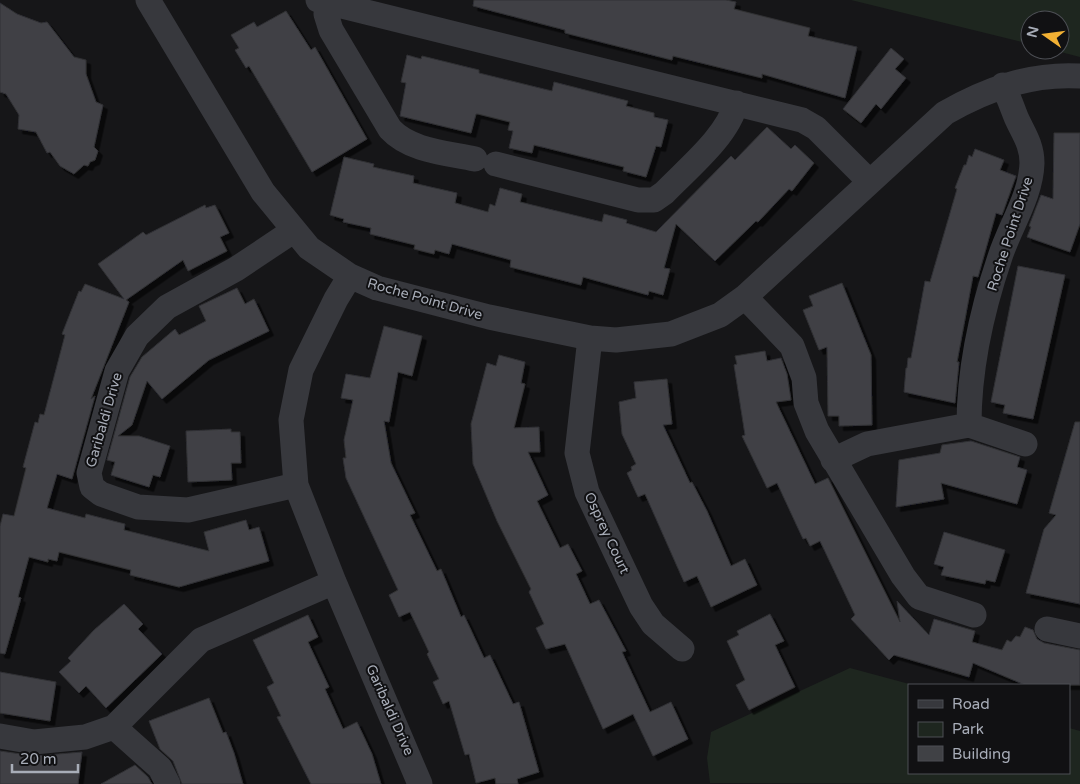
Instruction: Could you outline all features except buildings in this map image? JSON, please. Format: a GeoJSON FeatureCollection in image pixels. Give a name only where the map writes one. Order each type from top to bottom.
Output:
{"type":"FeatureCollection","features":[{"type":"Feature","properties":{"kind":"street","name":"Roche Point Drive"},"geometry":{"type":"LineString","coordinates":[[149,0],[263,192],[308,248],[350,276],[377,288],[489,317],[590,338],[616,340],[671,334],[720,315],[745,297],[945,113],[972,97],[1003,85],[1062,75],[1080,76]]}},
{"type":"Feature","properties":{"kind":"street"},"geometry":{"type":"LineString","coordinates":[[736,103],[733,115],[724,130],[664,193],[654,200],[638,200],[410,143],[396,136],[330,30],[323,1],[736,103],[802,120],[816,128],[869,181]]}},
{"type":"Feature","properties":{"kind":"street","name":"Roche Point Drive"},"geometry":{"type":"LineString","coordinates":[[969,425],[981,325],[1000,257],[1029,187],[1032,162],[1028,139],[1017,119],[1003,85]]}},
{"type":"Feature","properties":{"kind":"street","name":"Garibaldi Drive"},"geometry":{"type":"LineString","coordinates":[[293,231],[236,269],[167,307],[137,336],[117,371],[89,473],[92,487],[101,494],[138,507],[188,510],[296,486]]}},
{"type":"Feature","properties":{"kind":"street","name":"Garibaldi Drive"},"geometry":{"type":"LineString","coordinates":[[350,276],[336,299],[301,370],[291,420],[296,486],[334,582],[420,784]]}},
{"type":"Feature","properties":{"kind":"street"},"geometry":{"type":"LineString","coordinates":[[745,297],[792,346],[804,378],[806,404],[817,431],[833,460],[919,597],[974,615]]}},
{"type":"Feature","properties":{"kind":"street","name":"Osprey Court"},"geometry":{"type":"LineString","coordinates":[[590,338],[577,453],[587,492],[641,606],[652,624],[682,649]]}},
{"type":"Feature","properties":{"kind":"street"},"geometry":{"type":"LineString","coordinates":[[833,460],[867,444],[969,425],[1025,444]]}},
{"type":"Feature","properties":{"kind":"street"},"geometry":{"type":"LineString","coordinates":[[0,736],[34,742],[85,737],[114,727],[201,640],[334,582]]}},
{"type":"Feature","properties":{"kind":"street"},"geometry":{"type":"LineString","coordinates":[[1047,628],[1080,636]]}},
{"type":"Feature","properties":{"kind":"street"},"geometry":{"type":"LineString","coordinates":[[114,727],[160,768],[168,784]]}},
{"type":"Feature","properties":{"kind":"green space"},"geometry":{"type":"Polygon","coordinates":[[[851,0],[1080,0],[1080,57],[1070,54],[1070,10],[1020,10],[1020,42],[851,0]]]}},
{"type":"Feature","properties":{"kind":"green space"},"geometry":{"type":"Polygon","coordinates":[[[850,668],[909,684],[908,774],[1070,774],[1070,728],[1080,731],[1080,784],[710,783],[707,758],[711,732],[850,668]]]}}]}
